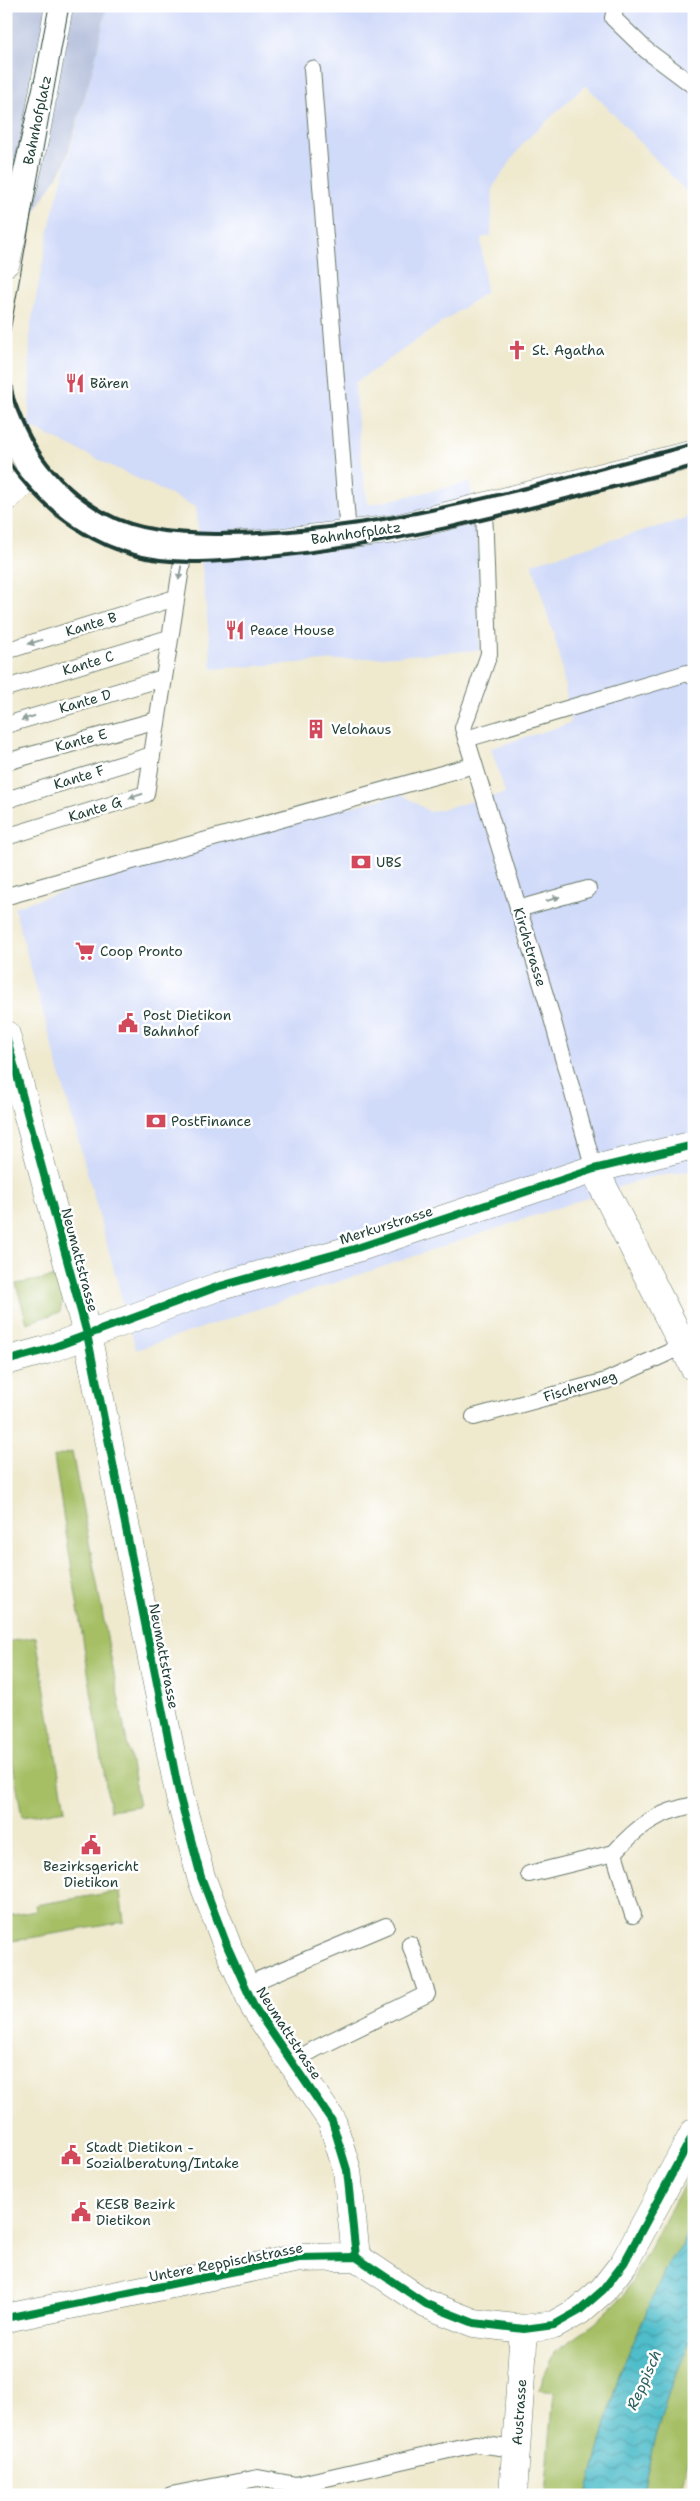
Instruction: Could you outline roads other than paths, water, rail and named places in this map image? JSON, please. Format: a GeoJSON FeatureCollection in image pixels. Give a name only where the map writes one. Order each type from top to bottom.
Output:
{"type":"FeatureCollection","features":[{"type":"Feature","properties":{"kind":"street","name":"Bahnhofplatz"},"geometry":{"type":"LineString","coordinates":[[6,262],[36,132],[59,6]]}},
{"type":"Feature","properties":{"kind":"street","name":"Bahnhofplatz"},"geometry":{"type":"LineString","coordinates":[[6,419],[34,472],[64,505],[112,531],[146,542],[184,549],[275,543],[395,529],[694,454]]}},
{"type":"Feature","properties":{"kind":"street"},"geometry":{"type":"LineString","coordinates":[[6,497],[34,472]]}},
{"type":"Feature","properties":{"kind":"street","name":"Neumattstrasse"},"geometry":{"type":"LineString","coordinates":[[6,1035],[87,1334],[180,1798],[201,1877],[244,1986],[255,2008],[332,2121],[347,2170],[356,2258]]}},
{"type":"Feature","properties":{"kind":"street","name":"Merkurstrasse"},"geometry":{"type":"LineString","coordinates":[[87,1334],[217,1287],[354,1250],[594,1169],[694,1145]]}},
{"type":"Feature","properties":{"kind":"street","name":"Kirchstrasse"},"geometry":{"type":"LineString","coordinates":[[594,1169],[688,1357]]}},
{"type":"Feature","properties":{"kind":"street"},"geometry":{"type":"LineString","coordinates":[[6,1361],[46,1350],[87,1334]]}},
{"type":"Feature","properties":{"kind":"street"},"geometry":{"type":"LineString","coordinates":[[356,2258],[426,2304],[474,2323],[524,2328],[554,2325],[579,2311],[603,2290],[624,2263],[694,2133]]}},
{"type":"Feature","properties":{"kind":"street","name":"Untere Reppischstrasse"},"geometry":{"type":"LineString","coordinates":[[6,2318],[299,2258],[356,2258]]}},
{"type":"Feature","properties":{"kind":"street","name":"Austrasse"},"geometry":{"type":"LineString","coordinates":[[513,2495],[524,2328]]}},
{"type":"Feature","properties":{"kind":"lane"},"geometry":{"type":"LineString","coordinates":[[616,6],[613,18],[646,50],[694,86]]}},
{"type":"Feature","properties":{"kind":"lane"},"geometry":{"type":"LineString","coordinates":[[312,69],[348,535]]}},
{"type":"Feature","properties":{"kind":"lane","name":"Kirchstrasse"},"geometry":{"type":"LineString","coordinates":[[484,508],[489,654],[463,728],[550,1011],[594,1169]]}},
{"type":"Feature","properties":{"kind":"lane"},"geometry":{"type":"LineString","coordinates":[[152,755],[184,549]]}},
{"type":"Feature","properties":{"kind":"lane","name":"Kante B"},"geometry":{"type":"LineString","coordinates":[[6,651],[176,598]]}},
{"type":"Feature","properties":{"kind":"lane","name":"Kante C"},"geometry":{"type":"LineString","coordinates":[[6,688],[169,638]]}},
{"type":"Feature","properties":{"kind":"lane"},"geometry":{"type":"LineString","coordinates":[[466,739],[687,673],[694,677]]}},
{"type":"Feature","properties":{"kind":"lane","name":"Kante D"},"geometry":{"type":"LineString","coordinates":[[6,725],[163,678]]}},
{"type":"Feature","properties":{"kind":"lane","name":"Kante E"},"geometry":{"type":"LineString","coordinates":[[6,762],[157,720]]}},
{"type":"Feature","properties":{"kind":"lane","name":"Kante F"},"geometry":{"type":"LineString","coordinates":[[6,800],[152,755]]}},
{"type":"Feature","properties":{"kind":"lane","name":"Kante G"},"geometry":{"type":"LineString","coordinates":[[6,837],[146,794],[152,755]]}},
{"type":"Feature","properties":{"kind":"lane"},"geometry":{"type":"LineString","coordinates":[[6,895],[474,765]]}},
{"type":"Feature","properties":{"kind":"lane"},"geometry":{"type":"LineString","coordinates":[[518,910],[588,888]]}},
{"type":"Feature","properties":{"kind":"lane","name":"Fischerweg"},"geometry":{"type":"LineString","coordinates":[[474,1417],[688,1357]]}},
{"type":"Feature","properties":{"kind":"lane"},"geometry":{"type":"LineString","coordinates":[[529,1874],[614,1853],[631,1834],[668,1810],[694,1804]]}},
{"type":"Feature","properties":{"kind":"lane"},"geometry":{"type":"LineString","coordinates":[[614,1853],[633,1915]]}},
{"type":"Feature","properties":{"kind":"lane"},"geometry":{"type":"LineString","coordinates":[[244,1986],[386,1926]]}},
{"type":"Feature","properties":{"kind":"lane"},"geometry":{"type":"LineString","coordinates":[[292,2062],[428,1994],[410,1944]]}},
{"type":"Feature","properties":{"kind":"lane"},"geometry":{"type":"LineString","coordinates":[[171,2495],[258,2478],[296,2485],[475,2444],[517,2449]]}},
{"type":"Feature","properties":{"kind":"water","name":"Reppisch"},"geometry":{"type":"Polygon","coordinates":[[[694,2218],[694,2333],[670,2388],[653,2445],[642,2495],[587,2495],[619,2374],[668,2264],[682,2246],[688,2228],[694,2218]]]}},
{"type":"Feature","properties":{"kind":"tram line"},"geometry":{"type":"LineString","coordinates":[[6,202],[36,73],[49,6]]}},
{"type":"Feature","properties":{"kind":"tram line"},"geometry":{"type":"LineString","coordinates":[[15,402],[8,360],[9,337],[69,6]]}},
{"type":"Feature","properties":{"kind":"railway"},"geometry":{"type":"LineString","coordinates":[[6,375],[21,418],[30,437],[41,455],[68,487],[105,513],[118,519],[145,528],[173,532],[216,534],[277,532],[397,517],[517,490],[694,444]]}},
{"type":"Feature","properties":{"kind":"railway"},"geometry":{"type":"LineString","coordinates":[[6,459],[31,491],[45,505],[76,529],[93,539],[130,554],[164,561],[181,562],[269,557],[323,551],[430,532],[694,466]]}},
{"type":"Feature","properties":{"kind":"place","name":"St. Agatha"},"geometry":{"type":"Point","coordinates":[517,350]}},
{"type":"Feature","properties":{"kind":"place","name":"Bären"},"geometry":{"type":"Point","coordinates":[75,383]}},
{"type":"Feature","properties":{"kind":"place","name":"Peace House"},"geometry":{"type":"Point","coordinates":[235,630]}},
{"type":"Feature","properties":{"kind":"place","name":"Velohaus"},"geometry":{"type":"Point","coordinates":[316,729]}},
{"type":"Feature","properties":{"kind":"place","name":"UBS"},"geometry":{"type":"Point","coordinates":[361,862]}},
{"type":"Feature","properties":{"kind":"place","name":"Coop Pronto"},"geometry":{"type":"Point","coordinates":[85,951]}},
{"type":"Feature","properties":{"kind":"place","name":"Post Dietikon Bahnhof"},"geometry":{"type":"Point","coordinates":[128,1023]}},
{"type":"Feature","properties":{"kind":"place","name":"PostFinance"},"geometry":{"type":"Point","coordinates":[156,1121]}},
{"type":"Feature","properties":{"kind":"place","name":"Bezirksgericht Dietikon"},"geometry":{"type":"Point","coordinates":[91,1845]}},
{"type":"Feature","properties":{"kind":"place","name":"Stadt Dietikon - Sozialberatung/Intake"},"geometry":{"type":"Point","coordinates":[71,2155]}},
{"type":"Feature","properties":{"kind":"place","name":"KESB Bezirk Dietikon"},"geometry":{"type":"Point","coordinates":[81,2212]}}]}
